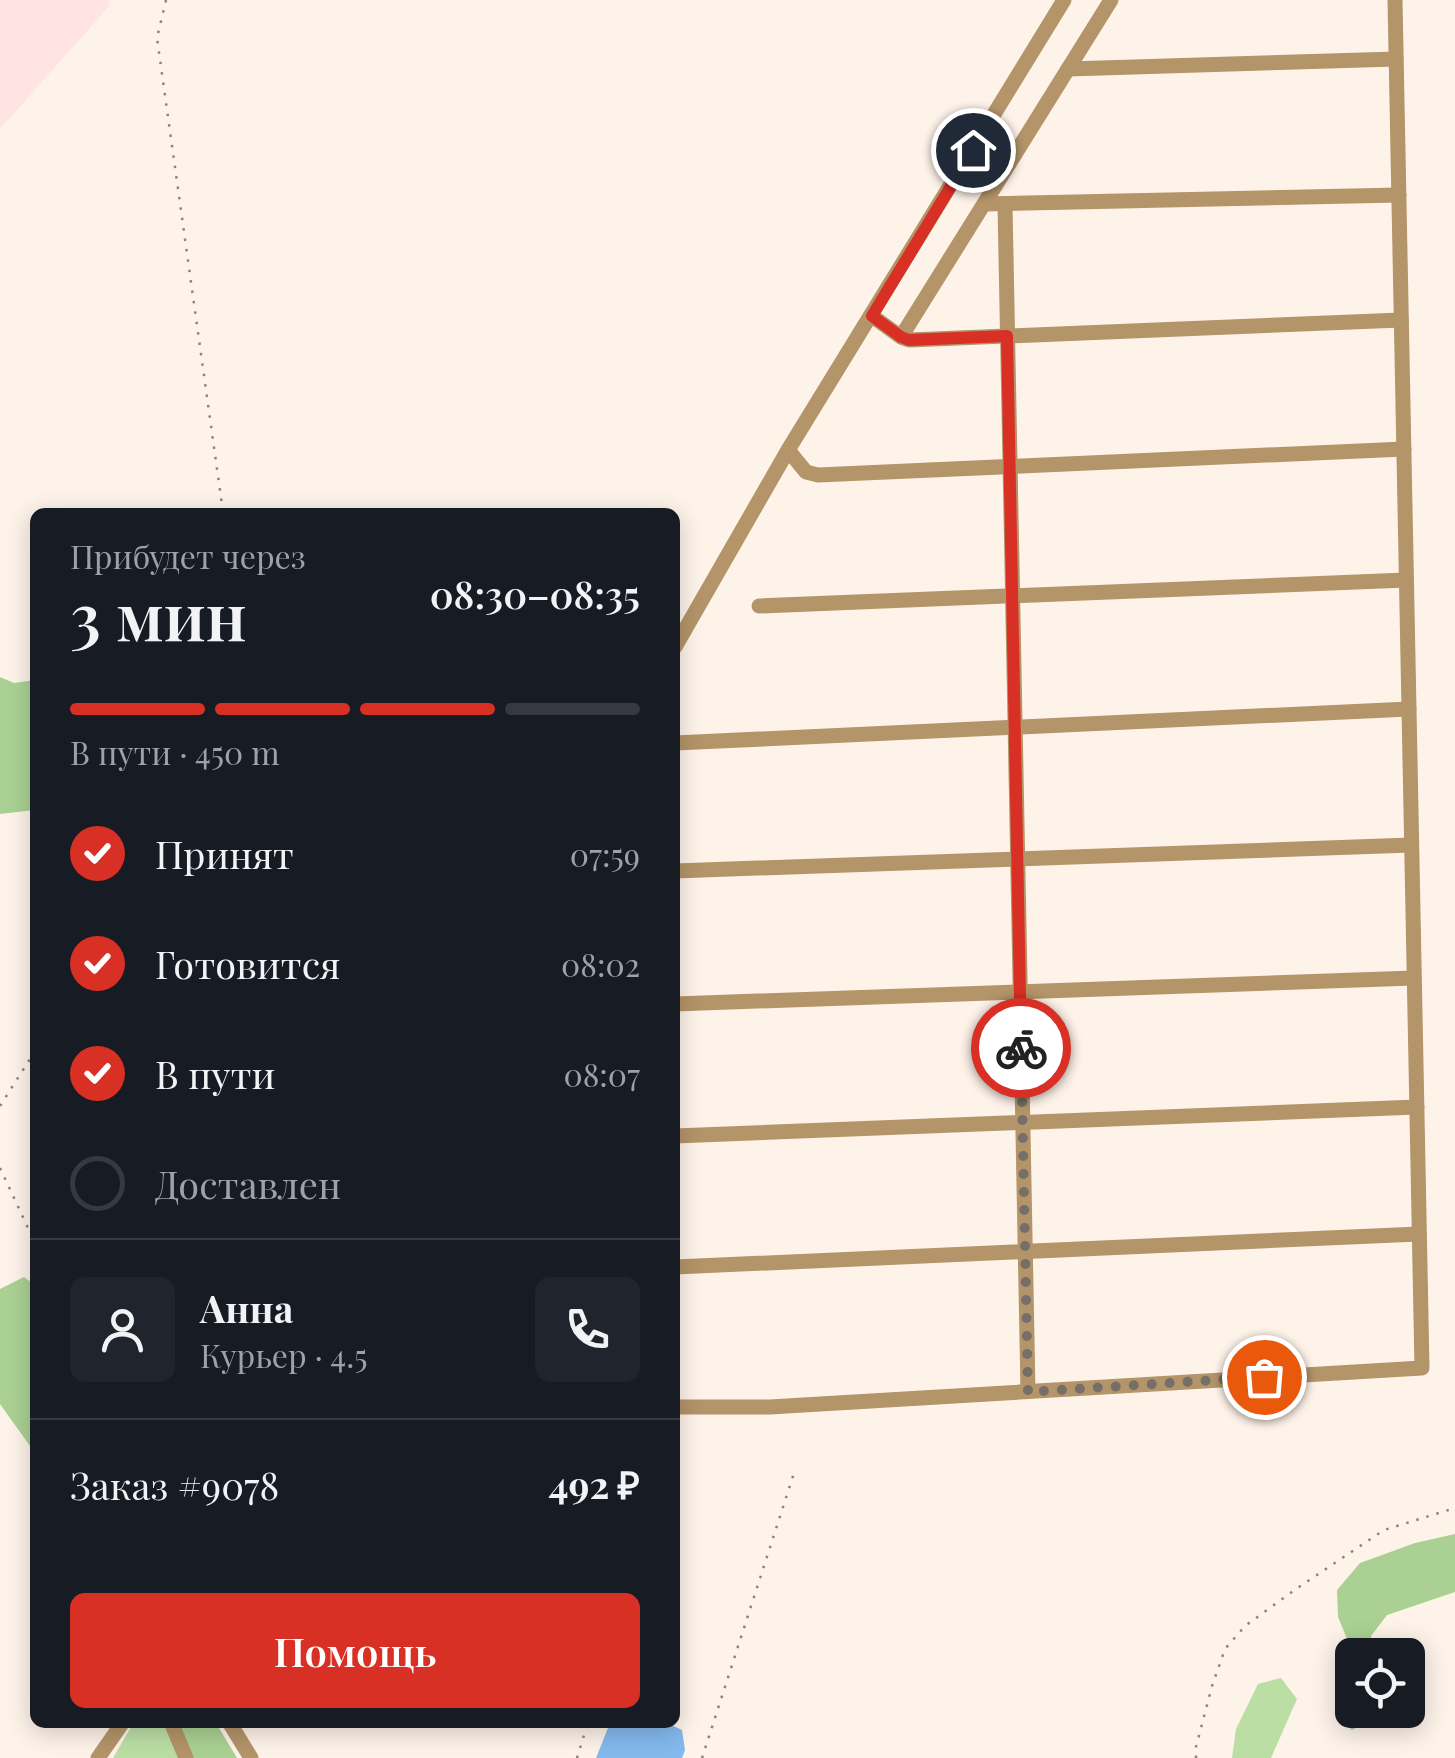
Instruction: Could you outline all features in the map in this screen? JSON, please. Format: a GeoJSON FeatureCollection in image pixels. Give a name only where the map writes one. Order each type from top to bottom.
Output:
{"type":"FeatureCollection","features":[{"type":"Feature","properties":{"kind":"street"},"geometry":{"type":"LineString","coordinates":[[680,638],[788,450],[1064,0]]}},
{"type":"Feature","properties":{"kind":"street"},"geometry":{"type":"LineString","coordinates":[[901,337],[1112,0]]}},
{"type":"Feature","properties":{"kind":"street"},"geometry":{"type":"LineString","coordinates":[[680,1408],[770,1407],[1422,1368],[1395,0]]}},
{"type":"Feature","properties":{"kind":"street"},"geometry":{"type":"LineString","coordinates":[[1068,70],[1396,59]]}},
{"type":"Feature","properties":{"kind":"street"},"geometry":{"type":"LineString","coordinates":[[984,204],[1399,195]]}},
{"type":"Feature","properties":{"kind":"street"},"geometry":{"type":"LineString","coordinates":[[1004,204],[1028,1392]]}},
{"type":"Feature","properties":{"kind":"street"},"geometry":{"type":"LineString","coordinates":[[872,316],[909,340],[1401,320]]}},
{"type":"Feature","properties":{"kind":"street"},"geometry":{"type":"LineString","coordinates":[[788,450],[806,472],[818,475],[1404,449]]}},
{"type":"Feature","properties":{"kind":"street"},"geometry":{"type":"LineString","coordinates":[[759,606],[1406,580]]}},
{"type":"Feature","properties":{"kind":"street"},"geometry":{"type":"LineString","coordinates":[[680,744],[1409,709]]}},
{"type":"Feature","properties":{"kind":"street"},"geometry":{"type":"LineString","coordinates":[[680,871],[1412,845]]}},
{"type":"Feature","properties":{"kind":"street"},"geometry":{"type":"LineString","coordinates":[[680,1004],[1414,978]]}},
{"type":"Feature","properties":{"kind":"street"},"geometry":{"type":"LineString","coordinates":[[680,1136],[1416,1107]]}},
{"type":"Feature","properties":{"kind":"street"},"geometry":{"type":"LineString","coordinates":[[680,1268],[1419,1234]]}},
{"type":"Feature","properties":{"kind":"street"},"geometry":{"type":"LineString","coordinates":[[98,1758],[119,1728]]}},
{"type":"Feature","properties":{"kind":"street"},"geometry":{"type":"LineString","coordinates":[[173,1728],[186,1758]]}},
{"type":"Feature","properties":{"kind":"street"},"geometry":{"type":"LineString","coordinates":[[232,1728],[250,1758]]}},
{"type":"Feature","properties":{"kind":"path"},"geometry":{"type":"LineString","coordinates":[[166,0],[157,38],[222,508]]}},
{"type":"Feature","properties":{"kind":"path"},"geometry":{"type":"LineString","coordinates":[[0,1106],[30,1058]]}},
{"type":"Feature","properties":{"kind":"path"},"geometry":{"type":"LineString","coordinates":[[0,1168],[30,1232]]}},
{"type":"Feature","properties":{"kind":"path"},"geometry":{"type":"LineString","coordinates":[[702,1758],[794,1473]]}},
{"type":"Feature","properties":{"kind":"path"},"geometry":{"type":"LineString","coordinates":[[1196,1758],[1212,1686],[1226,1649],[1245,1626],[1384,1530],[1455,1508]]}},
{"type":"Feature","properties":{"kind":"path"},"geometry":{"type":"LineString","coordinates":[[577,1758],[586,1728]]}},
{"type":"Feature","properties":{"kind":"shaded area"},"geometry":{"type":"Polygon","coordinates":[[[0,0],[109,0],[110,5],[0,129],[0,0]]]}},
{"type":"Feature","properties":{"kind":"green space"},"geometry":{"type":"Polygon","coordinates":[[[0,677],[14,683],[30,681],[30,811],[0,814],[0,677]]]}},
{"type":"Feature","properties":{"kind":"green space"},"geometry":{"type":"Polygon","coordinates":[[[24,1277],[30,1281],[30,1446],[0,1404],[0,1289],[24,1277]]]}},
{"type":"Feature","properties":{"kind":"green space"},"geometry":{"type":"Polygon","coordinates":[[[1455,1534],[1455,1592],[1387,1615],[1371,1636],[1347,1638],[1338,1617],[1337,1590],[1360,1563],[1415,1543],[1455,1534]]]}},
{"type":"Feature","properties":{"kind":"green space"},"geometry":{"type":"Polygon","coordinates":[[[1281,1678],[1297,1699],[1271,1758],[1232,1758],[1236,1729],[1258,1684],[1281,1678]]]}},
{"type":"Feature","properties":{"kind":"green space"},"geometry":{"type":"Polygon","coordinates":[[[130,1728],[168,1728],[181,1758],[113,1758],[130,1728]]]}},
{"type":"Feature","properties":{"kind":"green space"},"geometry":{"type":"Polygon","coordinates":[[[174,1728],[219,1728],[237,1758],[188,1758],[174,1728]]]}},
{"type":"Feature","properties":{"kind":"water"},"geometry":{"type":"Polygon","coordinates":[[[608,1728],[682,1730],[682,1758],[596,1758],[608,1728]]]}},
{"type":"Feature","properties":{"kind":"way so far"},"geometry":{"type":"LineString","coordinates":[[1021,1048],[1028,1392],[1264,1377]]}},
{"type":"Feature","properties":{"kind":"route"},"geometry":{"type":"LineString","coordinates":[[973,150],[872,316],[909,340],[1007,336],[1021,1048]]}}]}
